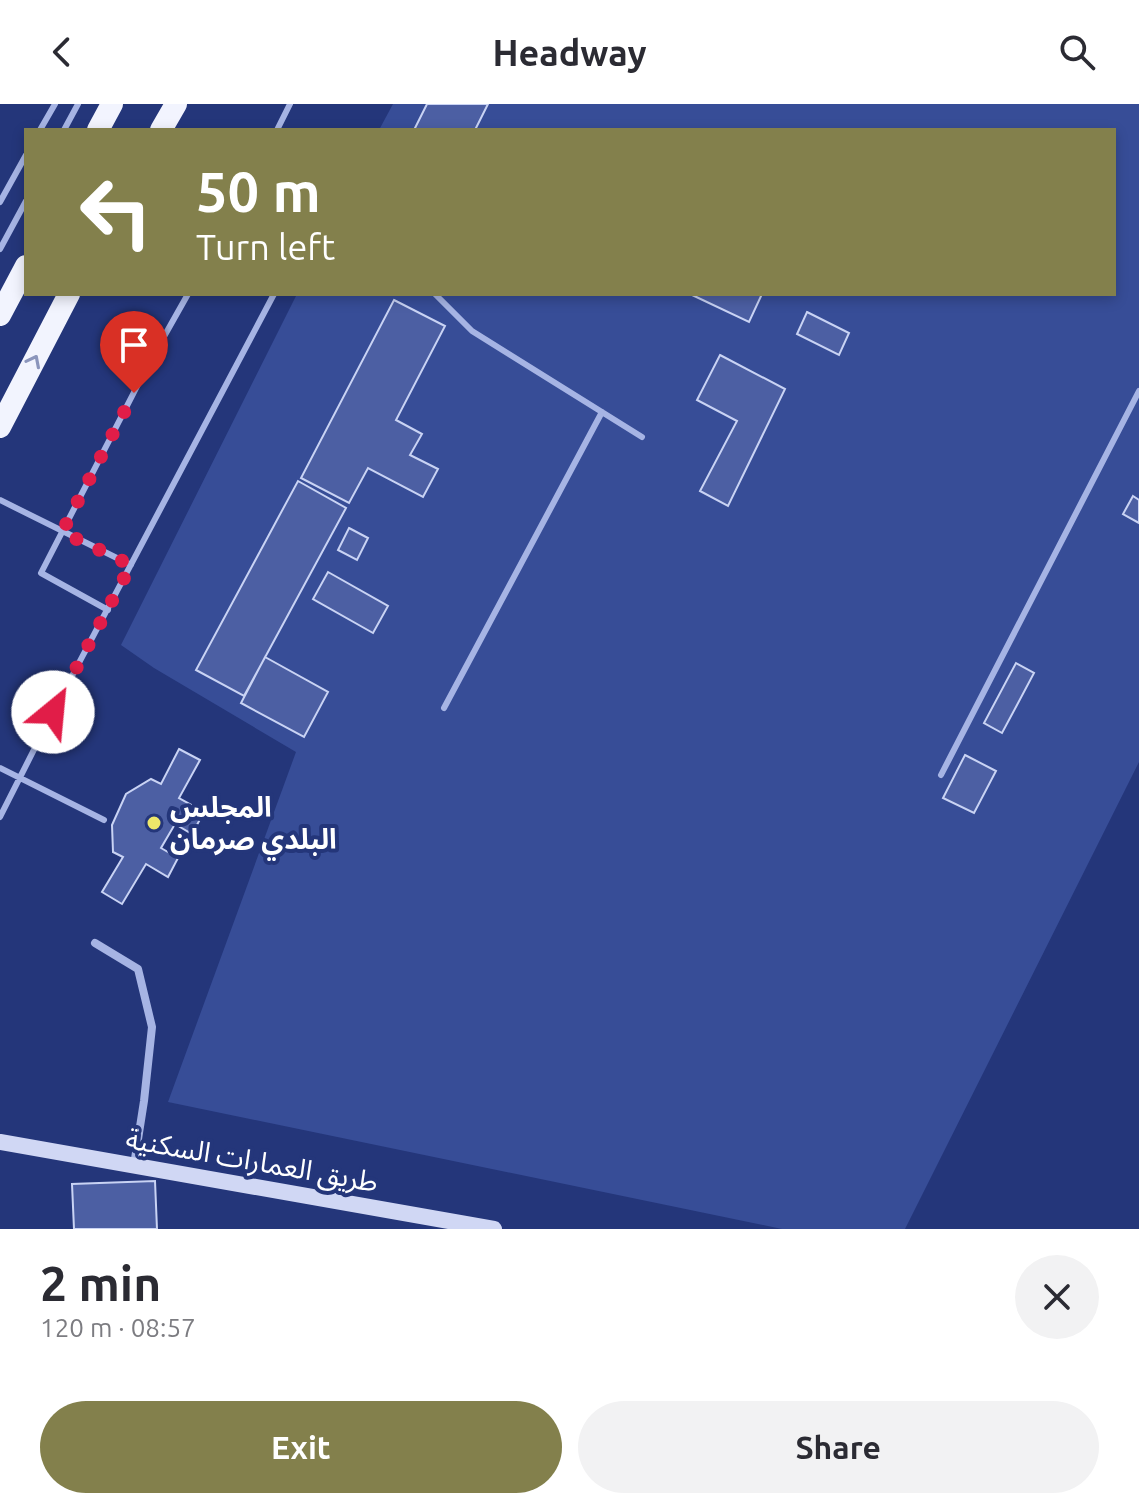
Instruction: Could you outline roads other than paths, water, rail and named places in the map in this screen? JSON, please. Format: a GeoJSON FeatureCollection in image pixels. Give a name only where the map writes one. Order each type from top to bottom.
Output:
{"type":"FeatureCollection","features":[{"type":"Feature","properties":{"kind":"highway"},"geometry":{"type":"LineString","coordinates":[[99,128],[112,104]]}},
{"type":"Feature","properties":{"kind":"highway"},"geometry":{"type":"LineString","coordinates":[[162,128],[176,104]]}},
{"type":"Feature","properties":{"kind":"highway"},"geometry":{"type":"LineString","coordinates":[[0,315],[24,270]]}},
{"type":"Feature","properties":{"kind":"highway"},"geometry":{"type":"LineString","coordinates":[[0,427],[68,296]]}},
{"type":"Feature","properties":{"kind":"main road","name":"طريق العمارات السكنية"},"geometry":{"type":"LineString","coordinates":[[0,1142],[494,1229]]}},
{"type":"Feature","properties":{"kind":"street"},"geometry":{"type":"LineString","coordinates":[[95,943],[138,969],[152,1027],[134,1165]]}},
{"type":"Feature","properties":{"kind":"lane"},"geometry":{"type":"LineString","coordinates":[[41,128],[55,104]]}},
{"type":"Feature","properties":{"kind":"lane"},"geometry":{"type":"LineString","coordinates":[[65,128],[78,104]]}},
{"type":"Feature","properties":{"kind":"lane"},"geometry":{"type":"LineString","coordinates":[[278,128],[290,104]]}},
{"type":"Feature","properties":{"kind":"lane"},"geometry":{"type":"LineString","coordinates":[[0,202],[24,159]]}},
{"type":"Feature","properties":{"kind":"lane"},"geometry":{"type":"LineString","coordinates":[[0,249],[24,205]]}},
{"type":"Feature","properties":{"kind":"lane"},"geometry":{"type":"LineString","coordinates":[[108,610],[41,573],[187,296]]}},
{"type":"Feature","properties":{"kind":"lane"},"geometry":{"type":"LineString","coordinates":[[0,817],[273,296]]}},
{"type":"Feature","properties":{"kind":"lane"},"geometry":{"type":"LineString","coordinates":[[437,296],[472,331],[642,437]]}},
{"type":"Feature","properties":{"kind":"lane"},"geometry":{"type":"LineString","coordinates":[[941,775],[1139,391]]}},
{"type":"Feature","properties":{"kind":"lane"},"geometry":{"type":"LineString","coordinates":[[444,708],[602,412]]}},
{"type":"Feature","properties":{"kind":"lane"},"geometry":{"type":"LineString","coordinates":[[0,500],[131,565]]}},
{"type":"Feature","properties":{"kind":"lane"},"geometry":{"type":"LineString","coordinates":[[0,768],[104,820]]}},
{"type":"Feature","properties":{"kind":"place","name":"المجلس البلدي صرمان"},"geometry":{"type":"Point","coordinates":[154,823]}}]}
